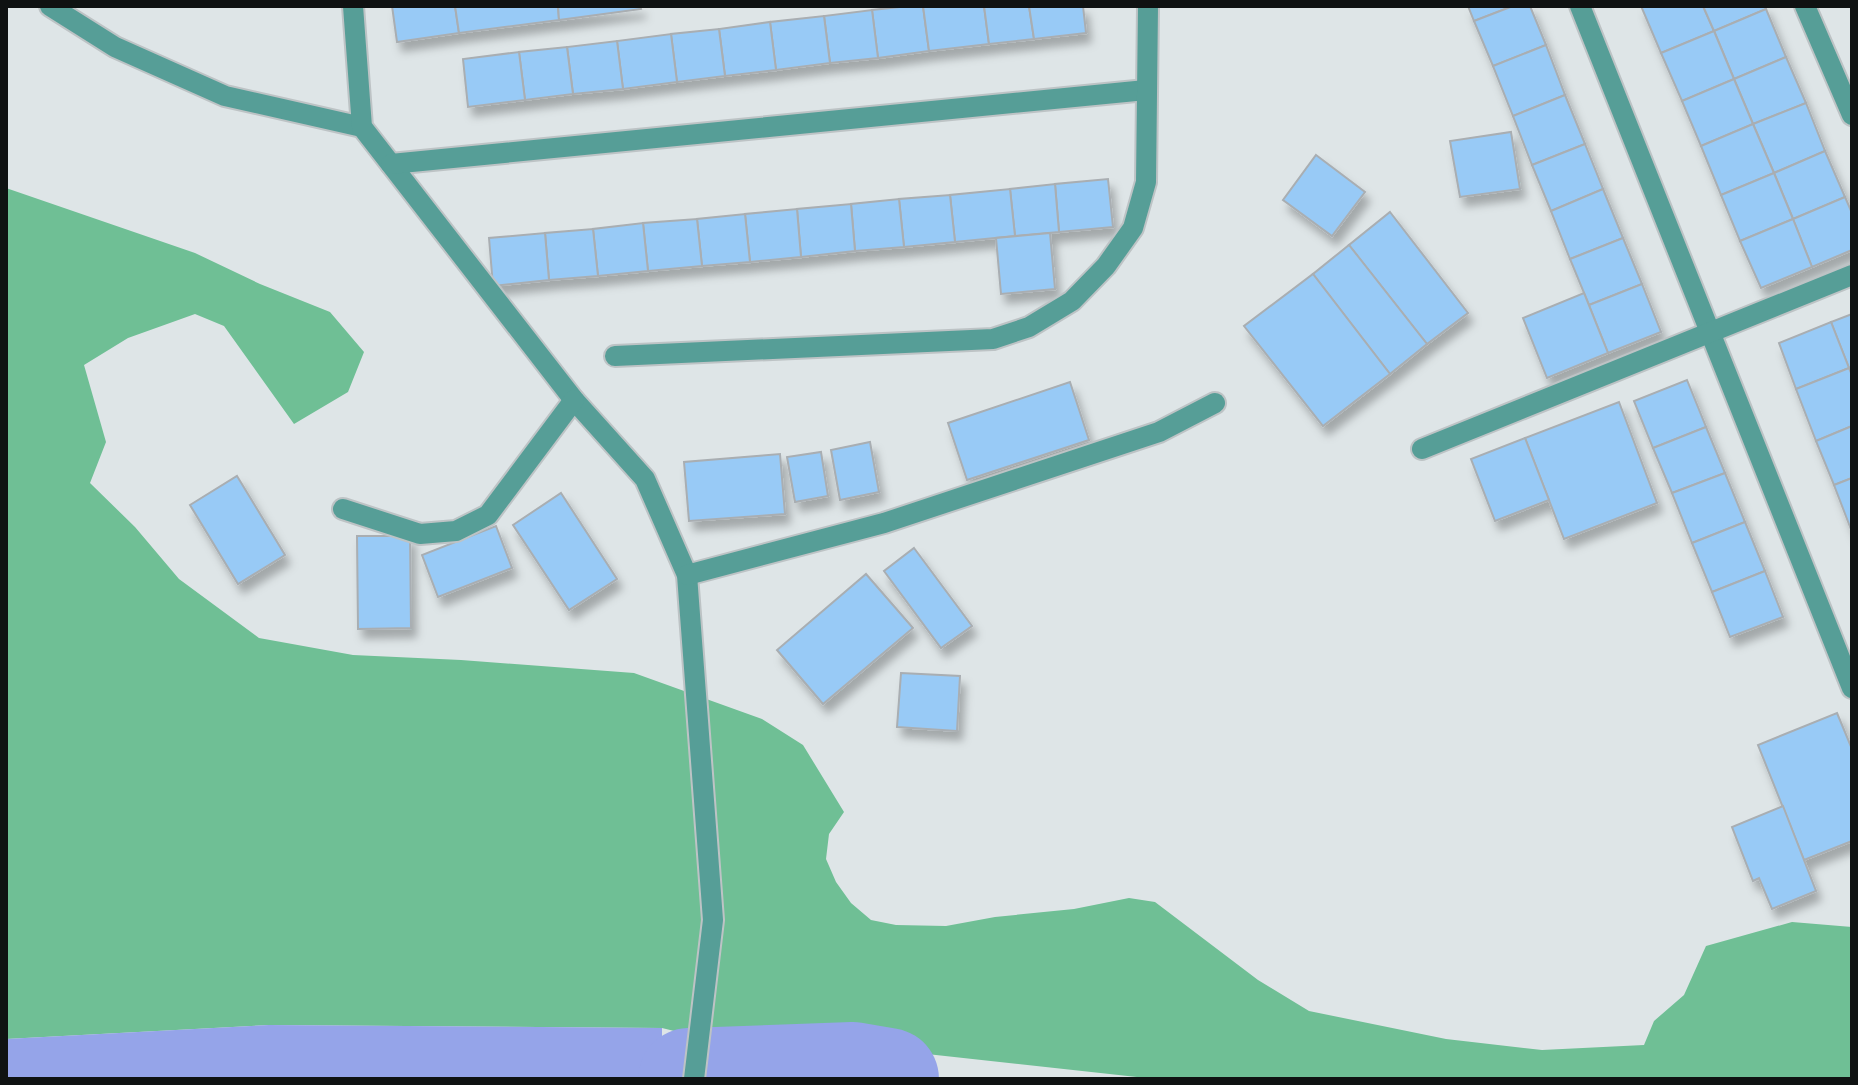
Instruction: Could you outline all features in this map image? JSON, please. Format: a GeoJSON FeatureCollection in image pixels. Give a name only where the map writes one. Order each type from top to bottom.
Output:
{"type":"FeatureCollection","features":[{"type":"Feature","properties":{"kind":"street"},"geometry":{"type":"LineString","coordinates":[[50,6],[115,47],[225,96],[362,127]]}},
{"type":"Feature","properties":{"kind":"street"},"geometry":{"type":"LineString","coordinates":[[353,6],[362,127],[574,400],[645,479],[687,575],[713,920],[694,1079]]}},
{"type":"Feature","properties":{"kind":"street"},"geometry":{"type":"LineString","coordinates":[[615,356],[993,339],[1029,327],[1072,301],[1106,266],[1133,228],[1146,182],[1148,6]]}},
{"type":"Feature","properties":{"kind":"street"},"geometry":{"type":"LineString","coordinates":[[1580,6],[1852,688]]}},
{"type":"Feature","properties":{"kind":"street"},"geometry":{"type":"LineString","coordinates":[[1805,6],[1852,115]]}},
{"type":"Feature","properties":{"kind":"street"},"geometry":{"type":"LineString","coordinates":[[391,164],[1146,90]]}},
{"type":"Feature","properties":{"kind":"street"},"geometry":{"type":"LineString","coordinates":[[1422,449],[1852,275]]}},
{"type":"Feature","properties":{"kind":"street"},"geometry":{"type":"LineString","coordinates":[[343,509],[420,534],[456,531],[488,515],[574,400]]}},
{"type":"Feature","properties":{"kind":"street"},"geometry":{"type":"LineString","coordinates":[[687,575],[884,523],[1159,432],[1215,403]]}},
{"type":"Feature","properties":{"kind":"green space"},"geometry":{"type":"Polygon","coordinates":[[[6,188],[195,253],[330,312],[364,352],[348,392],[294,424],[224,326],[195,314],[128,338],[84,365],[106,442],[90,483],[135,527],[179,579],[259,638],[353,655],[634,673],[762,719],[803,745],[844,812],[829,834],[826,859],[836,882],[851,903],[871,920],[896,925],[946,926],[995,917],[1074,909],[1129,898],[1155,902],[1258,980],[1309,1011],[1446,1039],[1542,1050],[1644,1045],[1654,1021],[1684,995],[1706,946],[1792,922],[1852,927],[1852,1079],[1155,1079],[854,1046],[731,1045],[662,1028],[269,1025],[6,1039],[6,188]]]}},
{"type":"Feature","properties":{"kind":"water"},"geometry":{"type":"Polygon","coordinates":[[[269,1025],[662,1028],[662,1079],[6,1079],[6,1039],[269,1025]]]}},
{"type":"Feature","properties":{"kind":"building"},"geometry":{"type":"Polygon","coordinates":[[[392,6],[455,6],[459,33],[397,42],[392,6]]]}},
{"type":"Feature","properties":{"kind":"building"},"geometry":{"type":"Polygon","coordinates":[[[455,6],[558,6],[559,20],[459,33],[455,6]]]}},
{"type":"Feature","properties":{"kind":"building"},"geometry":{"type":"Polygon","coordinates":[[[558,6],[640,6],[641,9],[559,20],[558,6]]]}},
{"type":"Feature","properties":{"kind":"building"},"geometry":{"type":"Polygon","coordinates":[[[923,6],[929,51],[878,58],[872,10],[923,6]]]}},
{"type":"Feature","properties":{"kind":"building"},"geometry":{"type":"Polygon","coordinates":[[[923,6],[984,6],[989,44],[929,51],[923,6]]]}},
{"type":"Feature","properties":{"kind":"building"},"geometry":{"type":"Polygon","coordinates":[[[984,6],[1029,6],[1034,39],[989,44],[984,6]]]}},
{"type":"Feature","properties":{"kind":"building"},"geometry":{"type":"Polygon","coordinates":[[[1029,6],[1083,6],[1086,33],[1034,39],[1029,6]]]}},
{"type":"Feature","properties":{"kind":"building"},"geometry":{"type":"Polygon","coordinates":[[[1468,6],[1513,6],[1474,21],[1468,6]]]}},
{"type":"Feature","properties":{"kind":"building"},"geometry":{"type":"Polygon","coordinates":[[[1513,6],[1530,6],[1546,45],[1493,66],[1474,21],[1513,6]]]}},
{"type":"Feature","properties":{"kind":"building"},"geometry":{"type":"Polygon","coordinates":[[[1641,6],[1703,6],[1714,31],[1661,53],[1641,6]]]}},
{"type":"Feature","properties":{"kind":"building"},"geometry":{"type":"Polygon","coordinates":[[[1703,6],[1765,6],[1766,9],[1714,31],[1703,6]]]}},
{"type":"Feature","properties":{"kind":"building"},"geometry":{"type":"Polygon","coordinates":[[[1766,9],[1786,57],[1734,79],[1714,31],[1766,9]]]}},
{"type":"Feature","properties":{"kind":"building"},"geometry":{"type":"Polygon","coordinates":[[[872,10],[878,58],[830,63],[824,16],[872,10]]]}},
{"type":"Feature","properties":{"kind":"building"},"geometry":{"type":"Polygon","coordinates":[[[824,16],[830,63],[776,70],[770,22],[824,16]]]}},
{"type":"Feature","properties":{"kind":"building"},"geometry":{"type":"Polygon","coordinates":[[[770,22],[776,70],[725,76],[719,29],[770,22]]]}},
{"type":"Feature","properties":{"kind":"building"},"geometry":{"type":"Polygon","coordinates":[[[719,29],[725,76],[677,82],[671,34],[719,29]]]}},
{"type":"Feature","properties":{"kind":"building"},"geometry":{"type":"Polygon","coordinates":[[[1714,31],[1734,79],[1682,101],[1661,53],[1714,31]]]}},
{"type":"Feature","properties":{"kind":"building"},"geometry":{"type":"Polygon","coordinates":[[[671,34],[677,82],[623,89],[617,41],[671,34]]]}},
{"type":"Feature","properties":{"kind":"building"},"geometry":{"type":"Polygon","coordinates":[[[617,41],[623,89],[573,94],[567,47],[617,41]]]}},
{"type":"Feature","properties":{"kind":"building"},"geometry":{"type":"Polygon","coordinates":[[[1546,45],[1565,95],[1513,116],[1493,66],[1546,45]]]}},
{"type":"Feature","properties":{"kind":"building"},"geometry":{"type":"Polygon","coordinates":[[[567,47],[573,94],[525,100],[519,52],[567,47]]]}},
{"type":"Feature","properties":{"kind":"building"},"geometry":{"type":"Polygon","coordinates":[[[519,52],[525,100],[468,107],[463,59],[519,52]]]}},
{"type":"Feature","properties":{"kind":"building"},"geometry":{"type":"Polygon","coordinates":[[[1786,57],[1806,103],[1753,124],[1734,79],[1786,57]]]}},
{"type":"Feature","properties":{"kind":"building"},"geometry":{"type":"Polygon","coordinates":[[[1734,79],[1753,124],[1701,146],[1682,101],[1734,79]]]}},
{"type":"Feature","properties":{"kind":"building"},"geometry":{"type":"Polygon","coordinates":[[[1565,95],[1585,144],[1532,165],[1513,116],[1565,95]]]}},
{"type":"Feature","properties":{"kind":"building"},"geometry":{"type":"Polygon","coordinates":[[[1806,103],[1825,151],[1774,173],[1753,124],[1806,103]]]}},
{"type":"Feature","properties":{"kind":"building"},"geometry":{"type":"Polygon","coordinates":[[[1753,124],[1774,173],[1721,195],[1701,146],[1753,124]]]}},
{"type":"Feature","properties":{"kind":"building"},"geometry":{"type":"Polygon","coordinates":[[[1511,132],[1520,189],[1460,197],[1450,141],[1511,132]]]}},
{"type":"Feature","properties":{"kind":"building"},"geometry":{"type":"Polygon","coordinates":[[[1585,144],[1603,189],[1551,211],[1532,165],[1585,144]]]}},
{"type":"Feature","properties":{"kind":"building"},"geometry":{"type":"Polygon","coordinates":[[[1825,151],[1845,197],[1793,219],[1774,173],[1825,151]]]}},
{"type":"Feature","properties":{"kind":"building"},"geometry":{"type":"Polygon","coordinates":[[[1316,155],[1365,192],[1332,236],[1283,200],[1316,155]]]}},
{"type":"Feature","properties":{"kind":"building"},"geometry":{"type":"Polygon","coordinates":[[[1774,173],[1793,219],[1740,241],[1721,195],[1774,173]]]}},
{"type":"Feature","properties":{"kind":"building"},"geometry":{"type":"Polygon","coordinates":[[[1108,179],[1113,227],[1059,232],[1055,184],[1108,179]]]}},
{"type":"Feature","properties":{"kind":"building"},"geometry":{"type":"Polygon","coordinates":[[[1055,184],[1059,232],[1015,236],[1010,189],[1055,184]]]}},
{"type":"Feature","properties":{"kind":"building"},"geometry":{"type":"Polygon","coordinates":[[[1010,189],[1015,236],[955,242],[950,195],[1010,189]]]}},
{"type":"Feature","properties":{"kind":"building"},"geometry":{"type":"Polygon","coordinates":[[[1603,189],[1623,238],[1570,259],[1551,211],[1603,189]]]}},
{"type":"Feature","properties":{"kind":"building"},"geometry":{"type":"Polygon","coordinates":[[[950,195],[955,242],[904,247],[899,199],[950,195]]]}},
{"type":"Feature","properties":{"kind":"building"},"geometry":{"type":"Polygon","coordinates":[[[1845,197],[1852,213],[1852,250],[1812,267],[1793,219],[1845,197]]]}},
{"type":"Feature","properties":{"kind":"building"},"geometry":{"type":"Polygon","coordinates":[[[899,199],[904,247],[855,251],[851,204],[899,199]]]}},
{"type":"Feature","properties":{"kind":"building"},"geometry":{"type":"Polygon","coordinates":[[[851,204],[855,251],[801,257],[797,209],[851,204]]]}},
{"type":"Feature","properties":{"kind":"building"},"geometry":{"type":"Polygon","coordinates":[[[797,209],[801,257],[750,262],[745,214],[797,209]]]}},
{"type":"Feature","properties":{"kind":"building"},"geometry":{"type":"Polygon","coordinates":[[[1390,212],[1468,313],[1427,344],[1349,245],[1390,212]]]}},
{"type":"Feature","properties":{"kind":"building"},"geometry":{"type":"Polygon","coordinates":[[[745,214],[750,262],[702,266],[697,219],[745,214]]]}},
{"type":"Feature","properties":{"kind":"building"},"geometry":{"type":"Polygon","coordinates":[[[697,219],[702,266],[648,271],[643,223],[697,219]]]}},
{"type":"Feature","properties":{"kind":"building"},"geometry":{"type":"Polygon","coordinates":[[[1793,219],[1812,267],[1761,288],[1740,241],[1793,219]]]}},
{"type":"Feature","properties":{"kind":"building"},"geometry":{"type":"Polygon","coordinates":[[[643,223],[648,271],[598,276],[593,229],[643,223]]]}},
{"type":"Feature","properties":{"kind":"building"},"geometry":{"type":"Polygon","coordinates":[[[593,229],[598,276],[549,280],[545,233],[593,229]]]}},
{"type":"Feature","properties":{"kind":"building"},"geometry":{"type":"Polygon","coordinates":[[[545,233],[549,280],[493,286],[489,238],[545,233]]]}},
{"type":"Feature","properties":{"kind":"building"},"geometry":{"type":"Polygon","coordinates":[[[1050,233],[1055,289],[1001,294],[996,238],[1050,233]]]}},
{"type":"Feature","properties":{"kind":"building"},"geometry":{"type":"Polygon","coordinates":[[[1623,238],[1642,284],[1589,305],[1570,259],[1623,238]]]}},
{"type":"Feature","properties":{"kind":"building"},"geometry":{"type":"Polygon","coordinates":[[[1349,245],[1427,344],[1390,374],[1313,274],[1349,245]]]}},
{"type":"Feature","properties":{"kind":"building"},"geometry":{"type":"Polygon","coordinates":[[[1313,274],[1390,374],[1323,426],[1244,326],[1313,274]]]}},
{"type":"Feature","properties":{"kind":"building"},"geometry":{"type":"Polygon","coordinates":[[[1642,284],[1661,332],[1608,353],[1589,305],[1642,284]]]}},
{"type":"Feature","properties":{"kind":"building"},"geometry":{"type":"Polygon","coordinates":[[[1584,293],[1608,353],[1547,378],[1523,318],[1584,293]]]}},
{"type":"Feature","properties":{"kind":"building"},"geometry":{"type":"Polygon","coordinates":[[[1852,314],[1852,367],[1849,368],[1831,322],[1852,314]]]}},
{"type":"Feature","properties":{"kind":"building"},"geometry":{"type":"Polygon","coordinates":[[[1831,322],[1849,368],[1796,389],[1779,343],[1831,322]]]}},
{"type":"Feature","properties":{"kind":"building"},"geometry":{"type":"Polygon","coordinates":[[[1849,368],[1852,375],[1852,426],[1816,441],[1796,389],[1849,368]]]}},
{"type":"Feature","properties":{"kind":"building"},"geometry":{"type":"Polygon","coordinates":[[[1687,380],[1706,427],[1653,448],[1634,401],[1687,380]]]}},
{"type":"Feature","properties":{"kind":"building"},"geometry":{"type":"Polygon","coordinates":[[[1070,382],[1089,440],[967,480],[948,423],[1070,382]]]}},
{"type":"Feature","properties":{"kind":"building"},"geometry":{"type":"Polygon","coordinates":[[[1619,402],[1657,503],[1564,539],[1525,438],[1619,402]]]}},
{"type":"Feature","properties":{"kind":"building"},"geometry":{"type":"Polygon","coordinates":[[[1852,426],[1852,478],[1834,485],[1816,441],[1852,426]]]}},
{"type":"Feature","properties":{"kind":"building"},"geometry":{"type":"Polygon","coordinates":[[[1706,427],[1725,473],[1672,493],[1653,448],[1706,427]]]}},
{"type":"Feature","properties":{"kind":"building"},"geometry":{"type":"Polygon","coordinates":[[[1525,438],[1549,500],[1495,521],[1471,459],[1525,438]]]}},
{"type":"Feature","properties":{"kind":"building"},"geometry":{"type":"Polygon","coordinates":[[[870,442],[879,492],[840,500],[831,450],[870,442]]]}},
{"type":"Feature","properties":{"kind":"building"},"geometry":{"type":"Polygon","coordinates":[[[821,452],[828,496],[795,502],[787,457],[821,452]]]}},
{"type":"Feature","properties":{"kind":"building"},"geometry":{"type":"Polygon","coordinates":[[[780,454],[785,514],[689,521],[684,462],[780,454]]]}},
{"type":"Feature","properties":{"kind":"building"},"geometry":{"type":"Polygon","coordinates":[[[1725,473],[1745,522],[1692,543],[1672,493],[1725,473]]]}},
{"type":"Feature","properties":{"kind":"building"},"geometry":{"type":"Polygon","coordinates":[[[237,476],[285,555],[238,584],[190,505],[237,476]]]}},
{"type":"Feature","properties":{"kind":"building"},"geometry":{"type":"Polygon","coordinates":[[[1852,478],[1852,532],[1834,485],[1852,478]]]}},
{"type":"Feature","properties":{"kind":"building"},"geometry":{"type":"Polygon","coordinates":[[[561,493],[617,579],[569,610],[513,525],[561,493]]]}},
{"type":"Feature","properties":{"kind":"building"},"geometry":{"type":"Polygon","coordinates":[[[1745,522],[1765,571],[1712,592],[1692,543],[1745,522]]]}},
{"type":"Feature","properties":{"kind":"building"},"geometry":{"type":"Polygon","coordinates":[[[496,526],[512,568],[438,597],[422,555],[496,526]]]}},
{"type":"Feature","properties":{"kind":"building"},"geometry":{"type":"Polygon","coordinates":[[[357,536],[410,536],[411,628],[358,629],[357,536]]]}},
{"type":"Feature","properties":{"kind":"building"},"geometry":{"type":"Polygon","coordinates":[[[914,548],[972,626],[941,648],[884,571],[914,548]]]}},
{"type":"Feature","properties":{"kind":"building"},"geometry":{"type":"Polygon","coordinates":[[[1765,571],[1783,617],[1730,637],[1712,592],[1765,571]]]}},
{"type":"Feature","properties":{"kind":"building"},"geometry":{"type":"Polygon","coordinates":[[[866,574],[913,628],[823,704],[777,650],[866,574]]]}},
{"type":"Feature","properties":{"kind":"building"},"geometry":{"type":"Polygon","coordinates":[[[901,673],[960,676],[957,731],[897,727],[901,673]]]}},
{"type":"Feature","properties":{"kind":"building"},"geometry":{"type":"Polygon","coordinates":[[[1837,713],[1852,749],[1852,841],[1804,860],[1758,745],[1837,713]]]}},
{"type":"Feature","properties":{"kind":"building"},"geometry":{"type":"Polygon","coordinates":[[[1783,806],[1816,891],[1772,909],[1759,878],[1753,881],[1732,827],[1783,806]]]}},
{"type":"Feature","properties":{"kind":"waterway"},"geometry":{"type":"LineString","coordinates":[[689,1079],[853,1073],[888,1079]]}}]}
